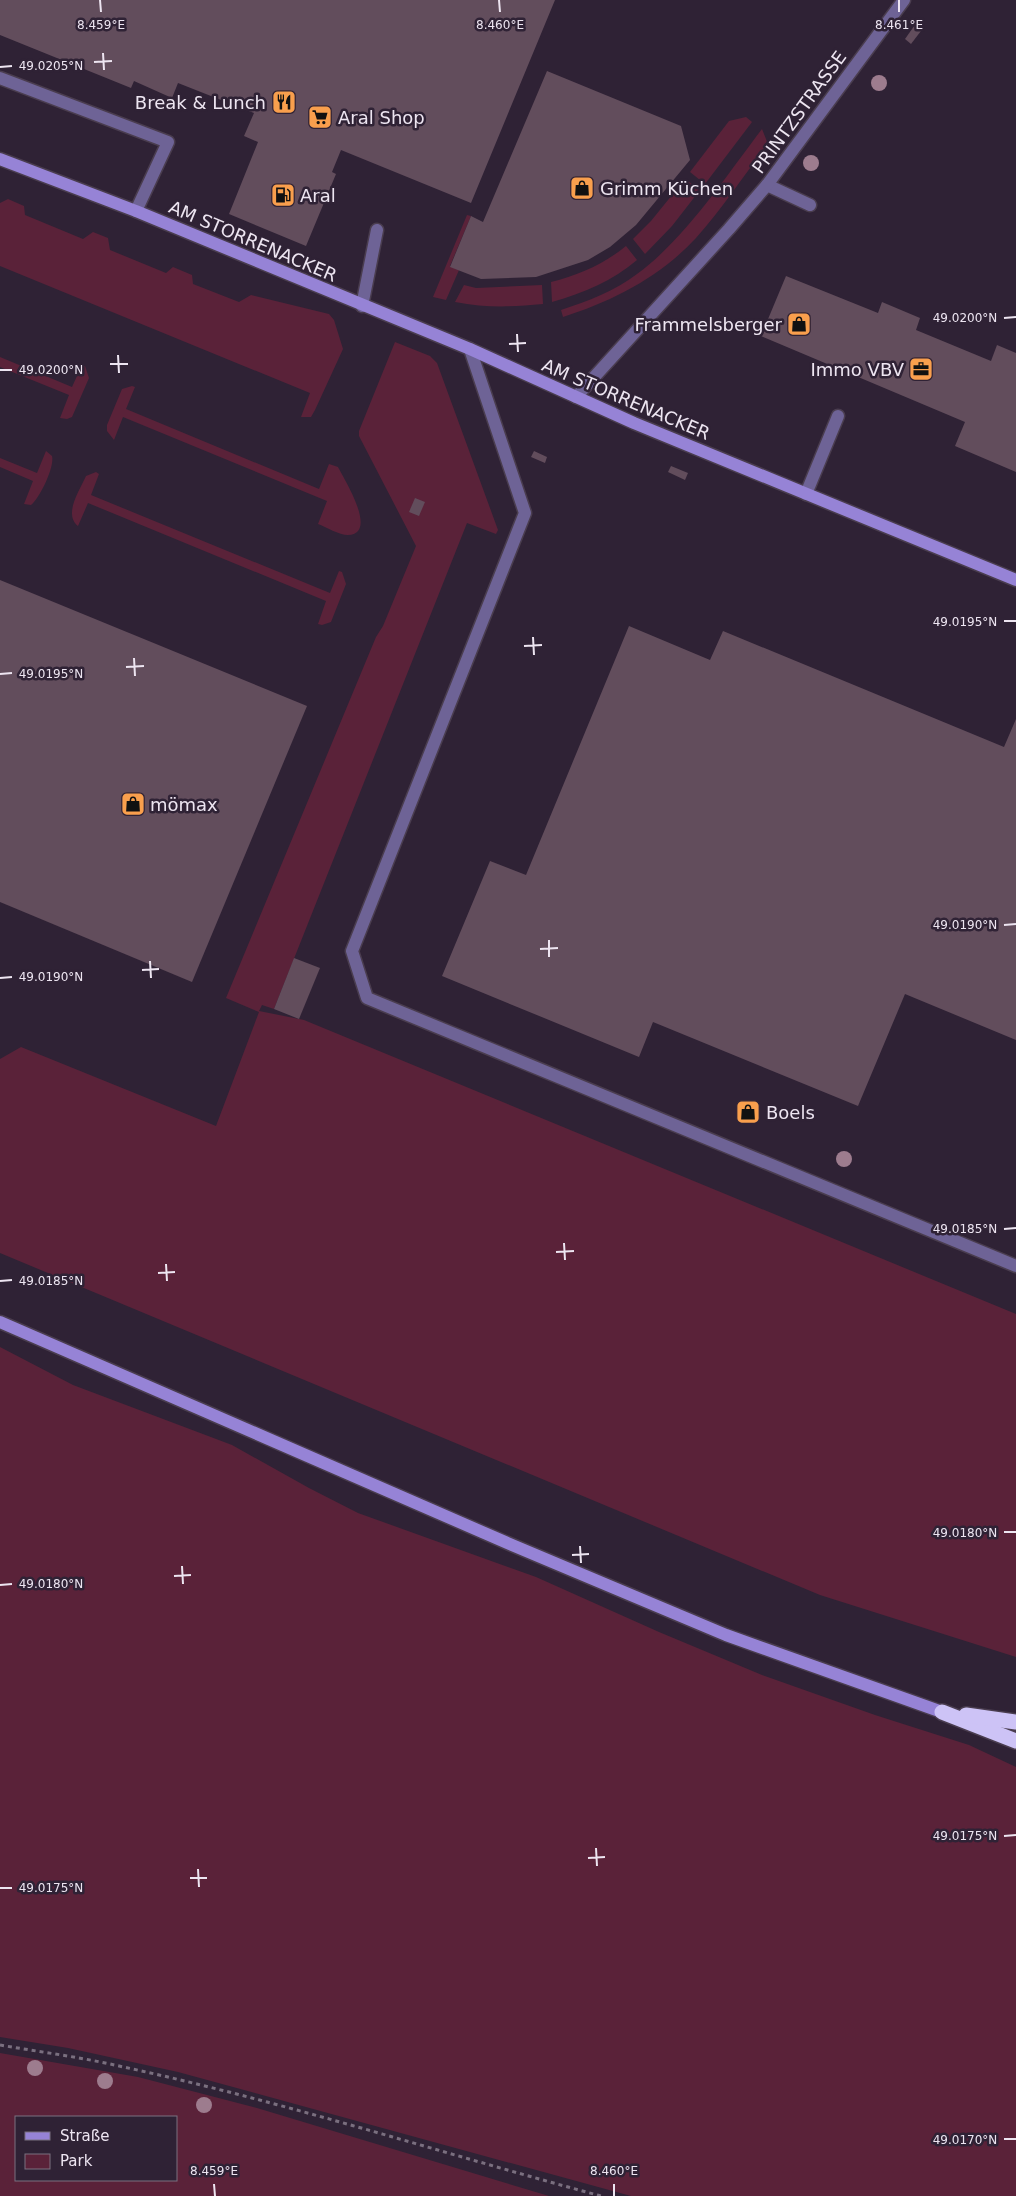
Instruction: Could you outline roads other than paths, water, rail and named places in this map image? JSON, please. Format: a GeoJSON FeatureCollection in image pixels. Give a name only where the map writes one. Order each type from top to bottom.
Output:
{"type":"FeatureCollection","features":[{"type":"Feature","properties":{"kind":"highway"},"geometry":{"type":"LineString","coordinates":[[942,1712],[1016,1722]]}},
{"type":"Feature","properties":{"kind":"highway"},"geometry":{"type":"LineString","coordinates":[[942,1712],[1016,1741]]}},
{"type":"Feature","properties":{"kind":"street","name":"PRINTZSTRASSE"},"geometry":{"type":"LineString","coordinates":[[576,397],[767,185],[904,0]]}},
{"type":"Feature","properties":{"kind":"street"},"geometry":{"type":"LineString","coordinates":[[0,78],[168,142],[136,211]]}},
{"type":"Feature","properties":{"kind":"street","name":"AM STORRENACKER"},"geometry":{"type":"LineString","coordinates":[[0,159],[136,211],[470,349],[576,397],[1016,580]]}},
{"type":"Feature","properties":{"kind":"street"},"geometry":{"type":"LineString","coordinates":[[767,185],[810,205]]}},
{"type":"Feature","properties":{"kind":"street"},"geometry":{"type":"LineString","coordinates":[[362,306],[377,230]]}},
{"type":"Feature","properties":{"kind":"street"},"geometry":{"type":"LineString","coordinates":[[470,349],[524,513],[352,951],[367,998],[1016,1266]]}},
{"type":"Feature","properties":{"kind":"street"},"geometry":{"type":"LineString","coordinates":[[806,494],[838,416]]}},
{"type":"Feature","properties":{"kind":"street"},"geometry":{"type":"LineString","coordinates":[[0,1322],[512,1545],[726,1635],[942,1712]]}},
{"type":"Feature","properties":{"kind":"place","name":"Break & Lunch"},"geometry":{"type":"Point","coordinates":[284,102]}},
{"type":"Feature","properties":{"kind":"place","name":"Aral Shop"},"geometry":{"type":"Point","coordinates":[320,117]}},
{"type":"Feature","properties":{"kind":"place","name":"Grimm Küchen"},"geometry":{"type":"Point","coordinates":[582,188]}},
{"type":"Feature","properties":{"kind":"place","name":"Aral"},"geometry":{"type":"Point","coordinates":[283,195]}},
{"type":"Feature","properties":{"kind":"place","name":"Frammelsberger"},"geometry":{"type":"Point","coordinates":[799,324]}},
{"type":"Feature","properties":{"kind":"place","name":"Immo VBV"},"geometry":{"type":"Point","coordinates":[921,369]}},
{"type":"Feature","properties":{"kind":"place","name":"mömax"},"geometry":{"type":"Point","coordinates":[133,804]}},
{"type":"Feature","properties":{"kind":"place","name":"Boels"},"geometry":{"type":"Point","coordinates":[748,1112]}}]}
